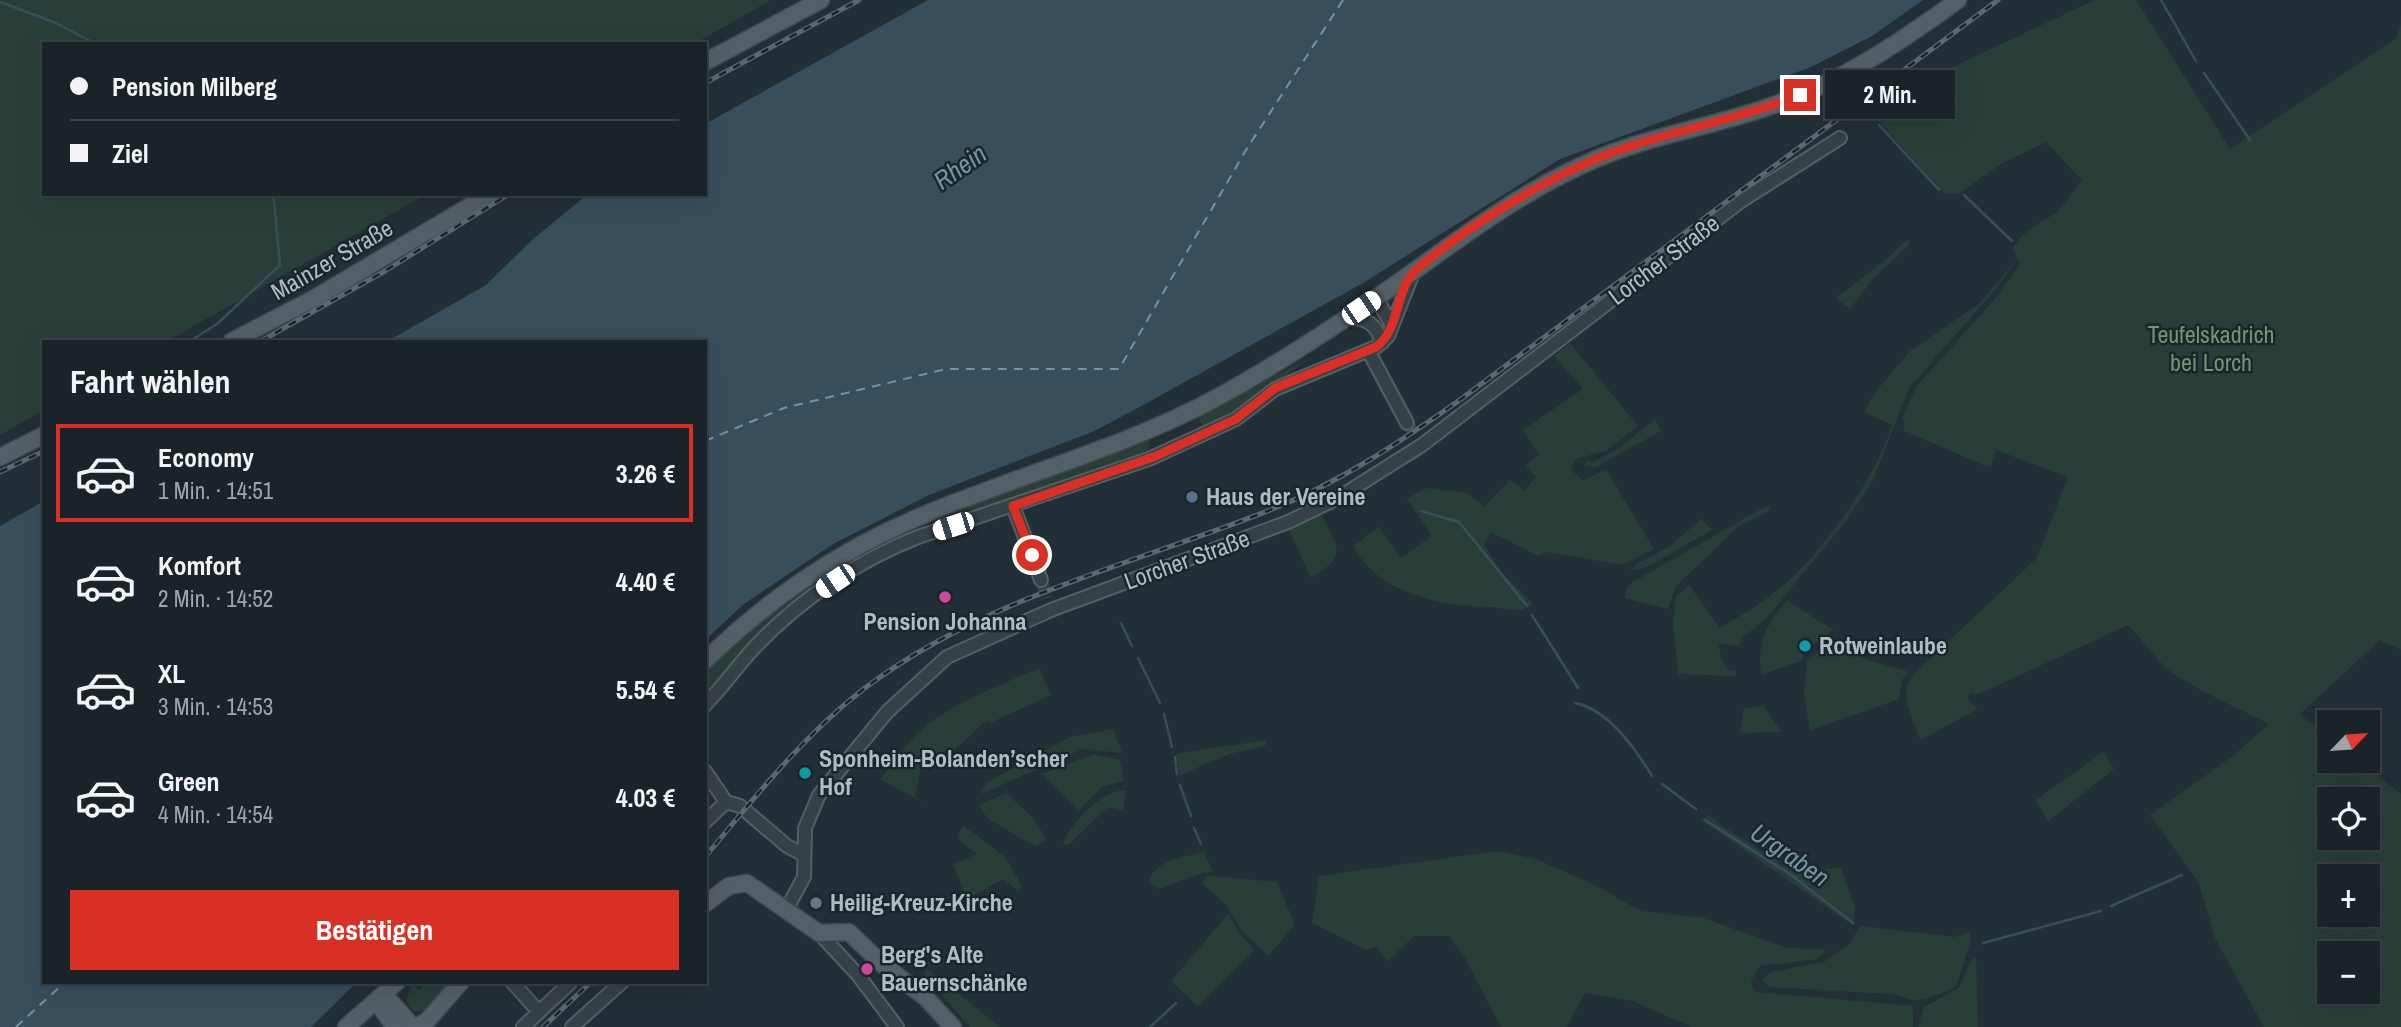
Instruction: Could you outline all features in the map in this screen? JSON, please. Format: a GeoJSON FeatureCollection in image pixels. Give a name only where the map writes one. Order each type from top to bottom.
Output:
{"type":"FeatureCollection","features":[{"type":"Feature","properties":{"kind":"main road"},"geometry":{"type":"LineString","coordinates":[[707,61],[821,0]]}},
{"type":"Feature","properties":{"kind":"main road"},"geometry":{"type":"LineString","coordinates":[[707,659],[790,590],[873,539],[913,519],[1115,445],[1217,397],[1346,318],[1513,202],[1574,169],[1637,144],[1767,108],[1815,89],[1870,60],[1958,0]]}},
{"type":"Feature","properties":{"kind":"main road","name":"Mainzer Straße"},"geometry":{"type":"LineString","coordinates":[[234,340],[315,298],[487,196]]}},
{"type":"Feature","properties":{"kind":"main road"},"geometry":{"type":"LineString","coordinates":[[0,457],[42,436]]}},
{"type":"Feature","properties":{"kind":"main road"},"geometry":{"type":"LineString","coordinates":[[707,902],[729,886],[744,883],[754,886],[819,933],[846,931],[933,1005],[953,1027]]}},
{"type":"Feature","properties":{"kind":"main road"},"geometry":{"type":"LineString","coordinates":[[346,1027],[395,984]]}},
{"type":"Feature","properties":{"kind":"main road"},"geometry":{"type":"LineString","coordinates":[[384,994],[415,1027],[428,1021],[459,984]]}},
{"type":"Feature","properties":{"kind":"main road"},"geometry":{"type":"LineString","coordinates":[[384,994],[381,1008],[389,1027]]}},
{"type":"Feature","properties":{"kind":"street","name":"Lorcher Straße"},"geometry":{"type":"LineString","coordinates":[[786,910],[804,877],[805,828],[819,795],[887,712],[947,657],[1049,604],[1288,522],[1338,498],[1420,441],[1741,201],[1840,138]]}},
{"type":"Feature","properties":{"kind":"street"},"geometry":{"type":"LineString","coordinates":[[707,703],[782,620],[851,571],[918,537],[1156,456],[1236,419],[1275,388],[1369,352],[1382,343],[1392,325],[1414,271]]}},
{"type":"Feature","properties":{"kind":"street"},"geometry":{"type":"LineString","coordinates":[[1376,298],[1392,325]]}},
{"type":"Feature","properties":{"kind":"street"},"geometry":{"type":"LineString","coordinates":[[1346,318],[1367,321],[1378,332],[1382,343]]}},
{"type":"Feature","properties":{"kind":"street"},"geometry":{"type":"LineString","coordinates":[[1369,352],[1407,423]]}},
{"type":"Feature","properties":{"kind":"street"},"geometry":{"type":"LineString","coordinates":[[1013,506],[1041,580]]}},
{"type":"Feature","properties":{"kind":"street"},"geometry":{"type":"LineString","coordinates":[[708,777],[726,802],[740,806],[797,853],[804,855]]}},
{"type":"Feature","properties":{"kind":"street"},"geometry":{"type":"LineString","coordinates":[[707,820],[726,802]]}},
{"type":"Feature","properties":{"kind":"street"},"geometry":{"type":"LineString","coordinates":[[819,933],[863,981],[897,1027]]}},
{"type":"Feature","properties":{"kind":"street"},"geometry":{"type":"LineString","coordinates":[[514,984],[539,1012]]}},
{"type":"Feature","properties":{"kind":"street"},"geometry":{"type":"LineString","coordinates":[[523,1027],[569,984]]}},
{"type":"Feature","properties":{"kind":"street"},"geometry":{"type":"LineString","coordinates":[[572,1027],[620,984]]}},
{"type":"Feature","properties":{"kind":"green space"},"geometry":{"type":"Polygon","coordinates":[[[0,0],[771,0],[698,42],[42,42],[42,196],[423,196],[169,340],[42,340],[42,411],[0,435],[0,0]]]}},
{"type":"Feature","properties":{"kind":"green space","name":"Teufelskadrich bei Lorch"},"geometry":{"type":"Polygon","coordinates":[[[2095,0],[2136,0],[2230,149],[2397,38],[2401,23],[2401,650],[2380,640],[2300,714],[2317,728],[2317,774],[2376,774],[2401,794],[2401,1027],[2264,1027],[2215,938],[2198,881],[2150,815],[2233,756],[2269,724],[2177,676],[2157,659],[2128,625],[1979,694],[1970,693],[1967,699],[1978,709],[1920,740],[1908,706],[1909,682],[1914,674],[2037,558],[2068,477],[1996,450],[1991,467],[1903,430],[1905,421],[1902,419],[1916,387],[1995,299],[2021,263],[2013,247],[2028,231],[2057,212],[2082,180],[2046,142],[2001,164],[1958,194],[1944,194],[1880,123],[1944,76],[1944,71],[2095,0]]]}},
{"type":"Feature","properties":{"kind":"green space"},"geometry":{"type":"Polygon","coordinates":[[[1905,241],[1910,241],[1909,245],[1873,279],[1850,309],[1836,298],[1888,258],[1905,241]]]}},
{"type":"Feature","properties":{"kind":"green space"},"geometry":{"type":"Polygon","coordinates":[[[2017,259],[1999,285],[1909,388],[1872,482],[1845,522],[1764,621],[1744,636],[1739,646],[1718,643],[1722,661],[1729,670],[1736,670],[1736,676],[1678,674],[1673,622],[1676,597],[1689,585],[1720,628],[1765,600],[1796,574],[1846,514],[1884,446],[1892,425],[1864,412],[1877,390],[1910,351],[1979,304],[2017,259]]]}},
{"type":"Feature","properties":{"kind":"green space"},"geometry":{"type":"Polygon","coordinates":[[[1570,343],[1638,426],[1606,451],[1576,459],[1571,470],[1583,480],[1606,470],[1654,549],[1622,565],[1546,552],[1538,556],[1491,532],[1484,545],[1500,570],[1533,604],[1518,610],[1433,600],[1395,587],[1364,563],[1353,546],[1379,527],[1401,558],[1432,536],[1407,499],[1425,488],[1467,493],[1485,506],[1510,480],[1525,490],[1536,477],[1526,466],[1539,454],[1523,430],[1583,389],[1554,356],[1570,343]]]}},
{"type":"Feature","properties":{"kind":"green space"},"geometry":{"type":"Polygon","coordinates":[[[1308,359],[1235,414],[1203,428],[1198,415],[1308,359]]]}},
{"type":"Feature","properties":{"kind":"green space"},"geometry":{"type":"Polygon","coordinates":[[[1655,419],[1661,431],[1596,467],[1584,466],[1587,461],[1592,463],[1621,447],[1655,419]]]}},
{"type":"Feature","properties":{"kind":"green space"},"geometry":{"type":"Polygon","coordinates":[[[1151,437],[1147,452],[878,550],[954,512],[1151,437]]]}},
{"type":"Feature","properties":{"kind":"green space"},"geometry":{"type":"Polygon","coordinates":[[[1765,507],[1770,507],[1769,511],[1739,526],[1676,586],[1668,609],[1625,598],[1626,589],[1633,582],[1765,507]]]}},
{"type":"Feature","properties":{"kind":"green space"},"geometry":{"type":"Polygon","coordinates":[[[1321,515],[1337,551],[1331,564],[1311,578],[1288,528],[1321,515]]]}},
{"type":"Feature","properties":{"kind":"green space"},"geometry":{"type":"Polygon","coordinates":[[[1701,519],[1712,530],[1647,567],[1631,571],[1635,565],[1670,546],[1701,519]]]}},
{"type":"Feature","properties":{"kind":"green space"},"geometry":{"type":"Polygon","coordinates":[[[807,589],[809,592],[707,697],[707,671],[759,623],[807,589]]]}},
{"type":"Feature","properties":{"kind":"green space"},"geometry":{"type":"Polygon","coordinates":[[[1787,600],[1833,630],[1811,646],[1807,640],[1800,643],[1799,649],[1804,654],[1801,661],[1761,675],[1760,653],[1765,634],[1787,600]]]}},
{"type":"Feature","properties":{"kind":"green space"},"geometry":{"type":"Polygon","coordinates":[[[1830,641],[1856,656],[1909,672],[1902,680],[1899,699],[1810,730],[1804,695],[1807,661],[1830,641]]]}},
{"type":"Feature","properties":{"kind":"green space"},"geometry":{"type":"Polygon","coordinates":[[[1039,668],[1051,695],[990,723],[987,720],[937,766],[921,766],[915,796],[924,803],[880,779],[911,740],[939,717],[971,698],[1039,668]]]}},
{"type":"Feature","properties":{"kind":"green space"},"geometry":{"type":"Polygon","coordinates":[[[1764,706],[1781,732],[1740,733],[1744,708],[1764,706]]]}},
{"type":"Feature","properties":{"kind":"green space"},"geometry":{"type":"Polygon","coordinates":[[[1113,729],[1122,753],[1083,749],[981,794],[986,783],[1070,737],[1113,729]]]}},
{"type":"Feature","properties":{"kind":"green space"},"geometry":{"type":"Polygon","coordinates":[[[1267,740],[1265,746],[1229,754],[1180,775],[1176,754],[1267,740]]]}},
{"type":"Feature","properties":{"kind":"green space"},"geometry":{"type":"Polygon","coordinates":[[[2103,752],[2114,769],[2048,821],[2036,800],[2103,752]]]}},
{"type":"Feature","properties":{"kind":"green space"},"geometry":{"type":"Polygon","coordinates":[[[1094,754],[1120,760],[1124,781],[1103,786],[1079,810],[1042,774],[1094,754]]]}},
{"type":"Feature","properties":{"kind":"green space"},"geometry":{"type":"Polygon","coordinates":[[[1126,790],[1123,810],[1108,807],[1069,844],[1063,844],[1072,827],[1088,809],[1107,795],[1126,790]]]}},
{"type":"Feature","properties":{"kind":"green space"},"geometry":{"type":"Polygon","coordinates":[[[1006,793],[1030,815],[1047,839],[1036,847],[987,818],[979,805],[1006,793]]]}},
{"type":"Feature","properties":{"kind":"green space"},"geometry":{"type":"Polygon","coordinates":[[[1709,815],[1794,872],[1841,867],[1855,908],[1854,926],[1701,820],[1709,815]]]}},
{"type":"Feature","properties":{"kind":"green space"},"geometry":{"type":"Polygon","coordinates":[[[963,825],[1005,857],[1022,886],[1017,890],[1003,879],[967,899],[953,864],[977,854],[957,838],[963,825]]]}},
{"type":"Feature","properties":{"kind":"green space"},"geometry":{"type":"Polygon","coordinates":[[[1498,851],[1536,859],[1599,887],[1640,911],[1703,918],[1788,948],[1826,950],[1818,959],[1760,966],[1751,981],[1754,992],[1913,1006],[1913,1027],[1692,1027],[1633,1001],[1585,993],[1567,1027],[1501,1027],[1465,958],[1449,936],[1414,936],[1387,962],[1377,947],[1366,950],[1312,923],[1319,876],[1498,851]]]}},
{"type":"Feature","properties":{"kind":"green space"},"geometry":{"type":"Polygon","coordinates":[[[1204,852],[1213,872],[1202,873],[1159,889],[1149,882],[1163,864],[1204,852]]]}},
{"type":"Feature","properties":{"kind":"green space"},"geometry":{"type":"Polygon","coordinates":[[[1208,876],[1277,882],[1295,925],[1268,956],[1242,931],[1226,905],[1202,883],[1208,876]]]}},
{"type":"Feature","properties":{"kind":"green space"},"geometry":{"type":"Polygon","coordinates":[[[1228,914],[1241,936],[1255,950],[1198,1006],[1171,981],[1228,914]]]}},
{"type":"Feature","properties":{"kind":"green space"},"geometry":{"type":"Polygon","coordinates":[[[1860,926],[1954,937],[1970,932],[1971,939],[1957,984],[1952,989],[1926,999],[1912,1000],[1892,994],[1769,987],[1761,980],[1771,972],[1824,962],[1850,943],[1860,926]]]}},
{"type":"Feature","properties":{"kind":"green space"},"geometry":{"type":"Polygon","coordinates":[[[1976,958],[1978,1027],[1918,1027],[1924,1007],[1959,988],[1971,960],[1976,958]]]}},
{"type":"Feature","properties":{"kind":"green space"},"geometry":{"type":"Polygon","coordinates":[[[927,969],[1000,1027],[970,1027],[924,974],[927,969]]]}},
{"type":"Feature","properties":{"kind":"green space"},"geometry":{"type":"Polygon","coordinates":[[[412,984],[419,990],[426,984],[453,984],[429,1012],[413,1011],[406,1001],[412,984]]]}},
{"type":"Feature","properties":{"kind":"water","name":"Rhein"},"geometry":{"type":"Polygon","coordinates":[[[928,0],[1923,0],[1872,36],[1811,67],[1560,159],[1363,283],[1136,409],[1092,432],[929,495],[833,544],[744,604],[707,638],[707,340],[390,340],[486,285],[532,240],[586,196],[707,196],[707,123],[928,0]]]}},
{"type":"Feature","properties":{"kind":"water"},"geometry":{"type":"Polygon","coordinates":[[[42,502],[42,984],[355,984],[311,1027],[0,1027],[0,526],[42,502]]]}},
{"type":"Feature","properties":{"kind":"waterway"},"geometry":{"type":"LineString","coordinates":[[2161,0],[2196,61]]}},
{"type":"Feature","properties":{"kind":"waterway"},"geometry":{"type":"LineString","coordinates":[[0,2],[56,23],[92,42]]}},
{"type":"Feature","properties":{"kind":"waterway"},"geometry":{"type":"LineString","coordinates":[[2204,73],[2250,140]]}},
{"type":"Feature","properties":{"kind":"waterway"},"geometry":{"type":"LineString","coordinates":[[1879,125],[1939,190]]}},
{"type":"Feature","properties":{"kind":"waterway"},"geometry":{"type":"LineString","coordinates":[[1964,195],[2012,241]]}},
{"type":"Feature","properties":{"kind":"waterway"},"geometry":{"type":"LineString","coordinates":[[192,340],[217,324],[280,265],[274,200],[271,196]]}},
{"type":"Feature","properties":{"kind":"waterway","name":"Urgraben"},"geometry":{"type":"LineString","coordinates":[[1421,511],[1459,522],[1527,606]]}},
{"type":"Feature","properties":{"kind":"waterway","name":"Urgraben"},"geometry":{"type":"LineString","coordinates":[[1532,615],[1578,688]]}},
{"type":"Feature","properties":{"kind":"waterway"},"geometry":{"type":"LineString","coordinates":[[1121,623],[1132,646]]}},
{"type":"Feature","properties":{"kind":"waterway"},"geometry":{"type":"LineString","coordinates":[[1138,658],[1160,703]]}},
{"type":"Feature","properties":{"kind":"waterway","name":"Urgraben"},"geometry":{"type":"LineString","coordinates":[[1575,703],[1599,713],[1620,731],[1652,776]]}},
{"type":"Feature","properties":{"kind":"waterway"},"geometry":{"type":"LineString","coordinates":[[1164,714],[1172,747]]}},
{"type":"Feature","properties":{"kind":"waterway"},"geometry":{"type":"LineString","coordinates":[[1175,757],[1177,774]]}},
{"type":"Feature","properties":{"kind":"waterway","name":"Urgraben"},"geometry":{"type":"LineString","coordinates":[[1662,784],[1696,809]]}},
{"type":"Feature","properties":{"kind":"waterway"},"geometry":{"type":"LineString","coordinates":[[1180,785],[1191,816]]}},
{"type":"Feature","properties":{"kind":"waterway","name":"Urgraben"},"geometry":{"type":"LineString","coordinates":[[1705,820],[1790,874],[1853,923]]}},
{"type":"Feature","properties":{"kind":"waterway"},"geometry":{"type":"LineString","coordinates":[[1194,828],[1201,844]]}},
{"type":"Feature","properties":{"kind":"waterway","name":"Urgraben"},"geometry":{"type":"LineString","coordinates":[[2111,906],[2182,875]]}},
{"type":"Feature","properties":{"kind":"waterway","name":"Urgraben"},"geometry":{"type":"LineString","coordinates":[[1983,943],[2101,911]]}},
{"type":"Feature","properties":{"kind":"waterway"},"geometry":{"type":"LineString","coordinates":[[1150,1027],[1176,1003]]}},
{"type":"Feature","properties":{"kind":"ferry route"},"geometry":{"type":"LineString","coordinates":[[707,440],[784,408],[946,369],[1119,369],[1246,150],[1343,0]]}},
{"type":"Feature","properties":{"kind":"ferry route"},"geometry":{"type":"LineString","coordinates":[[16,1027],[63,984]]}},
{"type":"Feature","properties":{"kind":"tunnel"},"geometry":{"type":"LineString","coordinates":[[1407,423],[1417,438]]}},
{"type":"Feature","properties":{"kind":"tunnel"},"geometry":{"type":"LineString","coordinates":[[1041,580],[1047,598]]}},
{"type":"Feature","properties":{"kind":"railway"},"geometry":{"type":"LineString","coordinates":[[707,82],[859,0]]}},
{"type":"Feature","properties":{"kind":"railway"},"geometry":{"type":"LineString","coordinates":[[707,855],[782,766],[824,723],[869,685],[915,654],[1014,604],[1299,498],[1369,460],[1457,402],[1998,0]]}},
{"type":"Feature","properties":{"kind":"railway"},"geometry":{"type":"LineString","coordinates":[[263,340],[385,271],[506,196]]}},
{"type":"Feature","properties":{"kind":"railway"},"geometry":{"type":"LineString","coordinates":[[0,472],[42,452]]}},
{"type":"Feature","properties":{"kind":"railway"},"geometry":{"type":"LineString","coordinates":[[543,1027],[589,984]]}},
{"type":"Feature","properties":{"kind":"place","name":"Haus der Vereine"},"geometry":{"type":"Point","coordinates":[1192,497]}},
{"type":"Feature","properties":{"kind":"place","name":"Pension Johanna"},"geometry":{"type":"Point","coordinates":[945,597]}},
{"type":"Feature","properties":{"kind":"place","name":"Rotweinlaube"},"geometry":{"type":"Point","coordinates":[1805,646]}},
{"type":"Feature","properties":{"kind":"place","name":"Sponheim-Bolanden’scher Hof"},"geometry":{"type":"Point","coordinates":[805,773]}},
{"type":"Feature","properties":{"kind":"place","name":"Heilig-Kreuz-Kirche"},"geometry":{"type":"Point","coordinates":[816,903]}},
{"type":"Feature","properties":{"kind":"place","name":"Berg's Alte Bauernschänke"},"geometry":{"type":"Point","coordinates":[867,969]}},
{"type":"Feature","properties":{"kind":"route"},"geometry":{"type":"LineString","coordinates":[[1032,555],[1013,506],[1156,456],[1236,419],[1275,388],[1369,352],[1388,337],[1398,305],[1414,271],[1513,202],[1574,169],[1621,149],[1767,108],[1800,95]]}}]}
